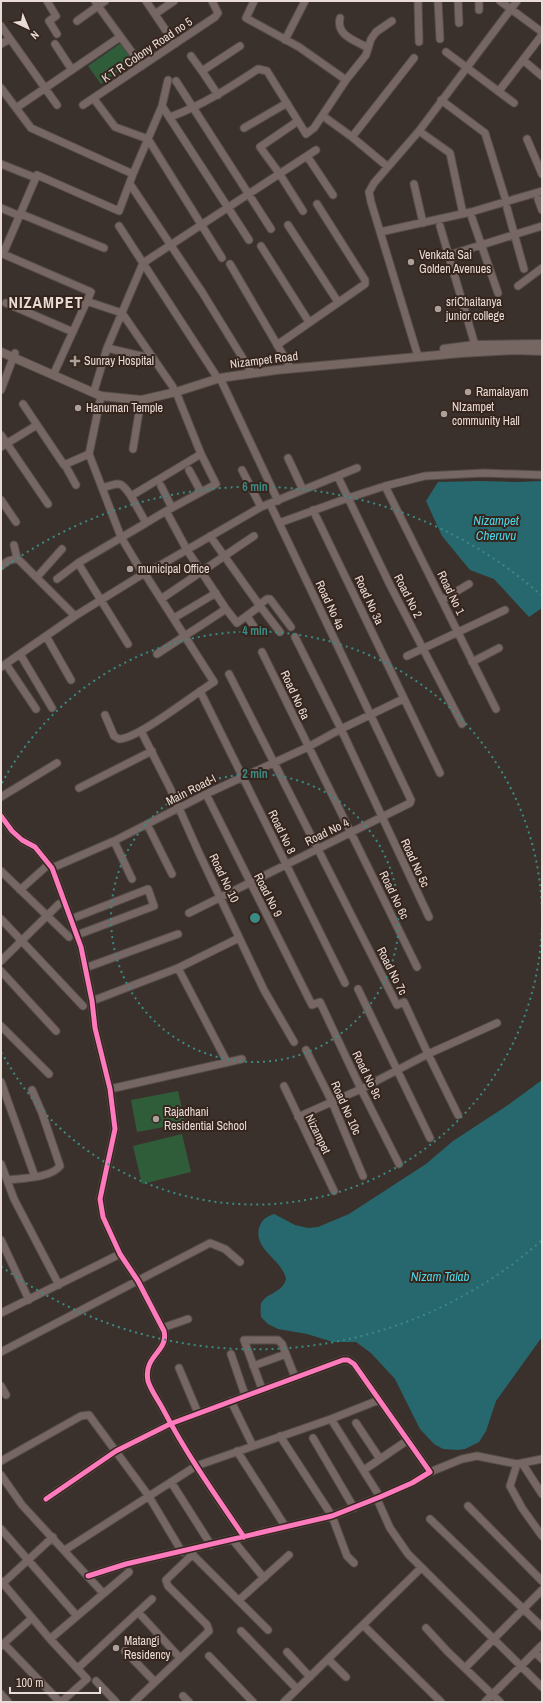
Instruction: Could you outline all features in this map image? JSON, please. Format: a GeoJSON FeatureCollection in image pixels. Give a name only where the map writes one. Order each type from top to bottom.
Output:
{"type":"FeatureCollection","features":[{"type":"Feature","properties":{"kind":"main road","name":"Nizampet Road"},"geometry":{"type":"LineString","coordinates":[[218,376],[475,345],[542,344]]}},
{"type":"Feature","properties":{"kind":"main road","name":"Nizampet Road"},"geometry":{"type":"LineString","coordinates":[[1,347],[14,355],[101,396],[141,400],[218,376],[289,364],[469,352],[515,350],[542,351]]}},
{"type":"Feature","properties":{"kind":"main road","name":"Nizampet Road"},"geometry":{"type":"LineString","coordinates":[[1,352],[14,355],[103,390],[142,394],[174,389]]}},
{"type":"Feature","properties":{"kind":"street"},"geometry":{"type":"LineString","coordinates":[[47,1],[56,16],[49,21],[57,34]]}},
{"type":"Feature","properties":{"kind":"street"},"geometry":{"type":"LineString","coordinates":[[77,21],[97,3],[105,1]]}},
{"type":"Feature","properties":{"kind":"street"},"geometry":{"type":"LineString","coordinates":[[146,1],[175,44]]}},
{"type":"Feature","properties":{"kind":"street"},"geometry":{"type":"LineString","coordinates":[[155,14],[174,1]]}},
{"type":"Feature","properties":{"kind":"street","name":"K T R Colony Road no 5"},"geometry":{"type":"LineString","coordinates":[[83,105],[215,17],[218,9],[212,1]]}},
{"type":"Feature","properties":{"kind":"street"},"geometry":{"type":"LineString","coordinates":[[254,1],[246,18],[299,47],[346,80]]}},
{"type":"Feature","properties":{"kind":"street"},"geometry":{"type":"LineString","coordinates":[[285,40],[304,3],[295,1]]}},
{"type":"Feature","properties":{"kind":"street"},"geometry":{"type":"LineString","coordinates":[[418,1],[419,42]]}},
{"type":"Feature","properties":{"kind":"street"},"geometry":{"type":"LineString","coordinates":[[438,1],[440,39]]}},
{"type":"Feature","properties":{"kind":"street"},"geometry":{"type":"LineString","coordinates":[[458,1],[459,23]]}},
{"type":"Feature","properties":{"kind":"street"},"geometry":{"type":"LineString","coordinates":[[479,1],[479,10]]}},
{"type":"Feature","properties":{"kind":"street"},"geometry":{"type":"LineString","coordinates":[[499,92],[542,34],[500,1]]}},
{"type":"Feature","properties":{"kind":"street"},"geometry":{"type":"LineString","coordinates":[[417,353],[369,192],[374,182],[419,131],[517,1]]}},
{"type":"Feature","properties":{"kind":"street"},"geometry":{"type":"LineString","coordinates":[[97,3],[142,66]]}},
{"type":"Feature","properties":{"kind":"street"},"geometry":{"type":"LineString","coordinates":[[340,18],[340,30],[349,38],[368,48]]}},
{"type":"Feature","properties":{"kind":"street"},"geometry":{"type":"LineString","coordinates":[[170,117],[194,108],[218,95],[258,69],[267,71],[306,134],[314,128],[346,80],[366,55],[371,39],[376,32],[392,21]]}},
{"type":"Feature","properties":{"kind":"street"},"geometry":{"type":"LineString","coordinates":[[1,26],[46,88],[57,106]]}},
{"type":"Feature","properties":{"kind":"street"},"geometry":{"type":"LineString","coordinates":[[16,108],[120,37]]}},
{"type":"Feature","properties":{"kind":"street"},"geometry":{"type":"LineString","coordinates":[[1,44],[10,39]]}},
{"type":"Feature","properties":{"kind":"street"},"geometry":{"type":"LineString","coordinates":[[55,44],[72,70]]}},
{"type":"Feature","properties":{"kind":"street"},"geometry":{"type":"LineString","coordinates":[[202,71],[240,46]]}},
{"type":"Feature","properties":{"kind":"street"},"geometry":{"type":"LineString","coordinates":[[446,52],[467,66],[514,103]]}},
{"type":"Feature","properties":{"kind":"street"},"geometry":{"type":"LineString","coordinates":[[191,56],[218,95]]}},
{"type":"Feature","properties":{"kind":"street"},"geometry":{"type":"LineString","coordinates":[[352,137],[414,58]]}},
{"type":"Feature","properties":{"kind":"street"},"geometry":{"type":"LineString","coordinates":[[523,60],[542,76]]}},
{"type":"Feature","properties":{"kind":"street"},"geometry":{"type":"LineString","coordinates":[[55,371],[91,292],[3,254],[37,175],[118,211],[172,80],[194,108],[271,229]]}},
{"type":"Feature","properties":{"kind":"street"},"geometry":{"type":"LineString","coordinates":[[1,88],[31,128],[134,174]]}},
{"type":"Feature","properties":{"kind":"street"},"geometry":{"type":"LineString","coordinates":[[94,99],[115,127],[148,139],[222,258]]}},
{"type":"Feature","properties":{"kind":"street"},"geometry":{"type":"LineString","coordinates":[[441,100],[485,133],[524,269]]}},
{"type":"Feature","properties":{"kind":"street"},"geometry":{"type":"LineString","coordinates":[[244,128],[286,103]]}},
{"type":"Feature","properties":{"kind":"street"},"geometry":{"type":"LineString","coordinates":[[162,106],[249,240]]}},
{"type":"Feature","properties":{"kind":"street"},"geometry":{"type":"LineString","coordinates":[[323,116],[352,137],[388,167]]}},
{"type":"Feature","properties":{"kind":"street"},"geometry":{"type":"LineString","coordinates":[[298,121],[260,147],[279,173],[303,211]]}},
{"type":"Feature","properties":{"kind":"street"},"geometry":{"type":"LineString","coordinates":[[419,131],[450,153],[463,214]]}},
{"type":"Feature","properties":{"kind":"street"},"geometry":{"type":"LineString","coordinates":[[526,139],[542,174]]}},
{"type":"Feature","properties":{"kind":"street"},"geometry":{"type":"LineString","coordinates":[[95,388],[107,348],[143,263],[316,150]]}},
{"type":"Feature","properties":{"kind":"street"},"geometry":{"type":"LineString","coordinates":[[308,156],[333,195]]}},
{"type":"Feature","properties":{"kind":"street"},"geometry":{"type":"LineString","coordinates":[[1,164],[36,178]]}},
{"type":"Feature","properties":{"kind":"street"},"geometry":{"type":"LineString","coordinates":[[130,184],[171,245],[250,370]]}},
{"type":"Feature","properties":{"kind":"street"},"geometry":{"type":"LineString","coordinates":[[414,184],[423,223]]}},
{"type":"Feature","properties":{"kind":"street"},"geometry":{"type":"LineString","coordinates":[[380,232],[506,205],[542,191]]}},
{"type":"Feature","properties":{"kind":"street"},"geometry":{"type":"LineString","coordinates":[[538,199],[542,210]]}},
{"type":"Feature","properties":{"kind":"street"},"geometry":{"type":"LineString","coordinates":[[277,345],[365,284],[365,280],[317,204]]}},
{"type":"Feature","properties":{"kind":"street"},"geometry":{"type":"LineString","coordinates":[[1,208],[104,248]]}},
{"type":"Feature","properties":{"kind":"street"},"geometry":{"type":"LineString","coordinates":[[472,218],[498,293]]}},
{"type":"Feature","properties":{"kind":"street"},"geometry":{"type":"LineString","coordinates":[[288,225],[338,302]]}},
{"type":"Feature","properties":{"kind":"street"},"geometry":{"type":"LineString","coordinates":[[119,226],[218,376],[278,501]]}},
{"type":"Feature","properties":{"kind":"street"},"geometry":{"type":"LineString","coordinates":[[440,226],[475,345]]}},
{"type":"Feature","properties":{"kind":"street"},"geometry":{"type":"LineString","coordinates":[[449,255],[542,226]]}},
{"type":"Feature","properties":{"kind":"street"},"geometry":{"type":"LineString","coordinates":[[261,246],[309,322]]}},
{"type":"Feature","properties":{"kind":"street"},"geometry":{"type":"LineString","coordinates":[[230,264],[289,364]]}},
{"type":"Feature","properties":{"kind":"street"},"geometry":{"type":"LineString","coordinates":[[518,286],[542,268]]}},
{"type":"Feature","properties":{"kind":"street"},"geometry":{"type":"LineString","coordinates":[[57,579],[78,563],[121,537],[216,484],[201,454],[174,389],[122,313],[86,301]]}},
{"type":"Feature","properties":{"kind":"street"},"geometry":{"type":"LineString","coordinates":[[6,303],[73,332]]}},
{"type":"Feature","properties":{"kind":"street"},"geometry":{"type":"LineString","coordinates":[[107,348],[154,359]]}},
{"type":"Feature","properties":{"kind":"street"},"geometry":{"type":"LineString","coordinates":[[1,390],[14,355]]}},
{"type":"Feature","properties":{"kind":"street"},"geometry":{"type":"LineString","coordinates":[[101,396],[89,454],[121,537],[214,682],[131,737],[116,739],[105,714]]}},
{"type":"Feature","properties":{"kind":"street"},"geometry":{"type":"LineString","coordinates":[[133,449],[141,400]]}},
{"type":"Feature","properties":{"kind":"street"},"geometry":{"type":"LineString","coordinates":[[23,404],[76,485]]}},
{"type":"Feature","properties":{"kind":"street"},"geometry":{"type":"LineString","coordinates":[[4,445],[37,425]]}},
{"type":"Feature","properties":{"kind":"street"},"geometry":{"type":"LineString","coordinates":[[1,435],[4,445],[48,504]]}},
{"type":"Feature","properties":{"kind":"street"},"geometry":{"type":"LineString","coordinates":[[64,465],[89,454]]}},
{"type":"Feature","properties":{"kind":"street"},"geometry":{"type":"LineString","coordinates":[[131,496],[201,454]]}},
{"type":"Feature","properties":{"kind":"street"},"geometry":{"type":"LineString","coordinates":[[288,458],[303,490]]}},
{"type":"Feature","properties":{"kind":"street"},"geometry":{"type":"LineString","coordinates":[[36,709],[4,665],[102,599],[261,507],[357,468]]}},
{"type":"Feature","properties":{"kind":"street"},"geometry":{"type":"LineString","coordinates":[[189,470],[201,492]]}},
{"type":"Feature","properties":{"kind":"street"},"geometry":{"type":"LineString","coordinates":[[242,470],[261,507]]}},
{"type":"Feature","properties":{"kind":"street"},"geometry":{"type":"LineString","coordinates":[[279,523],[385,486],[425,476],[484,473],[542,475]]}},
{"type":"Feature","properties":{"kind":"street","name":"Road No 2"},"geometry":{"type":"LineString","coordinates":[[338,477],[462,724]]}},
{"type":"Feature","properties":{"kind":"street"},"geometry":{"type":"LineString","coordinates":[[102,488],[120,484],[123,485],[146,523]]}},
{"type":"Feature","properties":{"kind":"street"},"geometry":{"type":"LineString","coordinates":[[161,486],[169,509],[187,550],[201,573],[237,623],[267,599],[270,599],[291,627]]}},
{"type":"Feature","properties":{"kind":"street","name":"Road No 1"},"geometry":{"type":"LineString","coordinates":[[385,486],[496,709]]}},
{"type":"Feature","properties":{"kind":"street"},"geometry":{"type":"LineString","coordinates":[[1,500],[16,522]]}},
{"type":"Feature","properties":{"kind":"street","name":"Road No 4a"},"geometry":{"type":"LineString","coordinates":[[270,504],[411,798],[410,803]]}},
{"type":"Feature","properties":{"kind":"street","name":"Road No 3a"},"geometry":{"type":"LineString","coordinates":[[313,510],[440,773]]}},
{"type":"Feature","properties":{"kind":"street"},"geometry":{"type":"LineString","coordinates":[[210,536],[259,606],[280,632]]}},
{"type":"Feature","properties":{"kind":"street"},"geometry":{"type":"LineString","coordinates":[[161,598],[201,573],[254,536]]}},
{"type":"Feature","properties":{"kind":"street"},"geometry":{"type":"LineString","coordinates":[[14,545],[17,558],[75,616]]}},
{"type":"Feature","properties":{"kind":"street"},"geometry":{"type":"LineString","coordinates":[[37,577],[62,549]]}},
{"type":"Feature","properties":{"kind":"street"},"geometry":{"type":"LineString","coordinates":[[1,566],[8,561],[17,558]]}},
{"type":"Feature","properties":{"kind":"street"},"geometry":{"type":"LineString","coordinates":[[78,563],[102,599],[128,644]]}},
{"type":"Feature","properties":{"kind":"street"},"geometry":{"type":"LineString","coordinates":[[442,600],[468,584]]}},
{"type":"Feature","properties":{"kind":"street"},"geometry":{"type":"LineString","coordinates":[[174,618],[216,593]]}},
{"type":"Feature","properties":{"kind":"street"},"geometry":{"type":"LineString","coordinates":[[157,654],[226,609]]}},
{"type":"Feature","properties":{"kind":"street"},"geometry":{"type":"LineString","coordinates":[[407,656],[505,610]]}},
{"type":"Feature","properties":{"kind":"street"},"geometry":{"type":"LineString","coordinates":[[247,616],[256,630]]}},
{"type":"Feature","properties":{"kind":"street"},"geometry":{"type":"LineString","coordinates":[[46,636],[71,680]]}},
{"type":"Feature","properties":{"kind":"street","name":"Road No 5c"},"geometry":{"type":"LineString","coordinates":[[295,637],[428,917]]}},
{"type":"Feature","properties":{"kind":"street"},"geometry":{"type":"LineString","coordinates":[[472,662],[500,648]]}},
{"type":"Feature","properties":{"kind":"street","name":"Road No 6a"},"geometry":{"type":"LineString","coordinates":[[262,652],[308,748],[352,832]]}},
{"type":"Feature","properties":{"kind":"street"},"geometry":{"type":"LineString","coordinates":[[20,654],[52,708]]}},
{"type":"Feature","properties":{"kind":"street"},"geometry":{"type":"LineString","coordinates":[[229,674],[317,849]]}},
{"type":"Feature","properties":{"kind":"street","name":"Road No 8"},"geometry":{"type":"LineString","coordinates":[[200,691],[345,983]]}},
{"type":"Feature","properties":{"kind":"street","name":"Main Road-I"},"geometry":{"type":"LineString","coordinates":[[20,890],[51,866],[114,841],[206,794],[308,748],[340,729],[404,699]]}},
{"type":"Feature","properties":{"kind":"street","name":"Road No 10"},"geometry":{"type":"LineString","coordinates":[[141,731],[152,751],[264,990],[294,1042]]}},
{"type":"Feature","properties":{"kind":"street"},"geometry":{"type":"LineString","coordinates":[[79,788],[152,751]]}},
{"type":"Feature","properties":{"kind":"street"},"geometry":{"type":"LineString","coordinates":[[1,797],[57,763]]}},
{"type":"Feature","properties":{"kind":"street","name":"Road No 9"},"geometry":{"type":"LineString","coordinates":[[206,794],[312,1005]]}},
{"type":"Feature","properties":{"kind":"street","name":"Road No 4"},"geometry":{"type":"LineString","coordinates":[[189,913],[410,803]]}},
{"type":"Feature","properties":{"kind":"street"},"geometry":{"type":"LineString","coordinates":[[1,817],[12,831],[22,840],[35,847],[51,866],[71,919],[73,936],[85,968],[92,1001],[95,1028],[110,1090],[115,1129],[100,1199],[103,1217],[120,1254],[138,1281],[166,1339],[162,1348],[151,1360],[147,1373],[149,1382],[170,1424],[196,1466],[244,1537]]}},
{"type":"Feature","properties":{"kind":"street"},"geometry":{"type":"LineString","coordinates":[[147,824],[172,874]]}},
{"type":"Feature","properties":{"kind":"street","name":"Road No 6c"},"geometry":{"type":"LineString","coordinates":[[352,832],[417,967]]}},
{"type":"Feature","properties":{"kind":"street"},"geometry":{"type":"LineString","coordinates":[[114,841],[132,879]]}},
{"type":"Feature","properties":{"kind":"street","name":"Road No 7c"},"geometry":{"type":"LineString","coordinates":[[317,849],[397,1005],[404,1002],[458,1115]]}},
{"type":"Feature","properties":{"kind":"street"},"geometry":{"type":"LineString","coordinates":[[1,871],[46,916],[73,936]]}},
{"type":"Feature","properties":{"kind":"street"},"geometry":{"type":"LineString","coordinates":[[71,919],[148,889],[154,906],[73,936]]}},
{"type":"Feature","properties":{"kind":"street"},"geometry":{"type":"LineString","coordinates":[[1,961],[59,904]]}},
{"type":"Feature","properties":{"kind":"street"},"geometry":{"type":"LineString","coordinates":[[1,919],[83,1006]]}},
{"type":"Feature","properties":{"kind":"street"},"geometry":{"type":"LineString","coordinates":[[85,968],[178,934]]}},
{"type":"Feature","properties":{"kind":"street"},"geometry":{"type":"LineString","coordinates":[[92,1001],[178,968],[239,938]]}},
{"type":"Feature","properties":{"kind":"street"},"geometry":{"type":"LineString","coordinates":[[178,968],[227,1062]]}},
{"type":"Feature","properties":{"kind":"street"},"geometry":{"type":"LineString","coordinates":[[1,971],[56,1031]]}},
{"type":"Feature","properties":{"kind":"street"},"geometry":{"type":"LineString","coordinates":[[358,989],[396,1071],[430,1138]]}},
{"type":"Feature","properties":{"kind":"street","name":"Road No 9c"},"geometry":{"type":"LineString","coordinates":[[312,1005],[320,1002],[361,1089],[399,1164]]}},
{"type":"Feature","properties":{"kind":"street"},"geometry":{"type":"LineString","coordinates":[[298,1117],[361,1089],[428,1054],[497,1024]]}},
{"type":"Feature","properties":{"kind":"street"},"geometry":{"type":"LineString","coordinates":[[1,1026],[49,1074]]}},
{"type":"Feature","properties":{"kind":"street","name":"Road No 10c"},"geometry":{"type":"LineString","coordinates":[[306,1050],[332,1102],[363,1176]]}},
{"type":"Feature","properties":{"kind":"street"},"geometry":{"type":"LineString","coordinates":[[110,1090],[242,1059]]}},
{"type":"Feature","properties":{"kind":"street"},"geometry":{"type":"LineString","coordinates":[[1,1082],[35,1177]]}},
{"type":"Feature","properties":{"kind":"street","name":"Nizampet"},"geometry":{"type":"LineString","coordinates":[[284,1086],[334,1191]]}},
{"type":"Feature","properties":{"kind":"street"},"geometry":{"type":"LineString","coordinates":[[8,1180],[35,1177],[58,1169],[61,1163],[32,1090]]}},
{"type":"Feature","properties":{"kind":"street"},"geometry":{"type":"LineString","coordinates":[[1,1164],[14,1199],[59,1285]]}},
{"type":"Feature","properties":{"kind":"street"},"geometry":{"type":"LineString","coordinates":[[1,1240],[29,1300]]}},
{"type":"Feature","properties":{"kind":"street"},"geometry":{"type":"LineString","coordinates":[[1,1352],[210,1243],[225,1250],[240,1262]]}},
{"type":"Feature","properties":{"kind":"street"},"geometry":{"type":"LineString","coordinates":[[1,1313],[120,1254]]}},
{"type":"Feature","properties":{"kind":"street"},"geometry":{"type":"LineString","coordinates":[[162,1328],[188,1319]]}},
{"type":"Feature","properties":{"kind":"street"},"geometry":{"type":"LineString","coordinates":[[262,1390],[244,1340],[278,1340],[282,1344],[295,1377]]}},
{"type":"Feature","properties":{"kind":"street"},"geometry":{"type":"LineString","coordinates":[[231,1354],[245,1396]]}},
{"type":"Feature","properties":{"kind":"street"},"geometry":{"type":"LineString","coordinates":[[253,1366],[286,1354]]}},
{"type":"Feature","properties":{"kind":"street"},"geometry":{"type":"LineString","coordinates":[[46,1499],[116,1451],[170,1424],[343,1360],[348,1360],[354,1364],[430,1472]]}},
{"type":"Feature","properties":{"kind":"street"},"geometry":{"type":"LineString","coordinates":[[179,1368],[198,1413]]}},
{"type":"Feature","properties":{"kind":"street"},"geometry":{"type":"LineString","coordinates":[[1,1386],[6,1395]]}},
{"type":"Feature","properties":{"kind":"street"},"geometry":{"type":"LineString","coordinates":[[65,1550],[148,1495],[196,1466],[331,1419],[379,1400]]}},
{"type":"Feature","properties":{"kind":"street"},"geometry":{"type":"LineString","coordinates":[[231,1401],[253,1446]]}},
{"type":"Feature","properties":{"kind":"street"},"geometry":{"type":"LineString","coordinates":[[1,1462],[81,1416],[88,1415],[116,1451],[188,1552],[239,1600],[268,1630]]}},
{"type":"Feature","properties":{"kind":"street"},"geometry":{"type":"LineString","coordinates":[[331,1419],[364,1470],[379,1498],[390,1528],[408,1554],[542,1687]]}},
{"type":"Feature","properties":{"kind":"street"},"geometry":{"type":"LineString","coordinates":[[356,1423],[380,1460]]}},
{"type":"Feature","properties":{"kind":"street"},"geometry":{"type":"LineString","coordinates":[[280,1436],[332,1516],[347,1556],[354,1563]]}},
{"type":"Feature","properties":{"kind":"street"},"geometry":{"type":"LineString","coordinates":[[313,1438],[354,1508]]}},
{"type":"Feature","properties":{"kind":"street"},"geometry":{"type":"LineString","coordinates":[[364,1470],[408,1440]]}},
{"type":"Feature","properties":{"kind":"street"},"geometry":{"type":"LineString","coordinates":[[237,1451],[286,1526]]}},
{"type":"Feature","properties":{"kind":"street"},"geometry":{"type":"LineString","coordinates":[[88,1576],[126,1564],[188,1552],[232,1539],[332,1516],[379,1498],[412,1483],[430,1472],[462,1459],[477,1456],[519,1464],[542,1459]]}},
{"type":"Feature","properties":{"kind":"street"},"geometry":{"type":"LineString","coordinates":[[519,1464],[542,1494]]}},
{"type":"Feature","properties":{"kind":"street"},"geometry":{"type":"LineString","coordinates":[[519,1464],[510,1486],[522,1508],[542,1536]]}},
{"type":"Feature","properties":{"kind":"street"},"geometry":{"type":"LineString","coordinates":[[1,1475],[22,1505],[103,1593]]}},
{"type":"Feature","properties":{"kind":"street"},"geometry":{"type":"LineString","coordinates":[[171,1482],[211,1545]]}},
{"type":"Feature","properties":{"kind":"street"},"geometry":{"type":"LineString","coordinates":[[468,1506],[542,1581]]}},
{"type":"Feature","properties":{"kind":"street"},"geometry":{"type":"LineString","coordinates":[[430,1520],[542,1627]]}},
{"type":"Feature","properties":{"kind":"street"},"geometry":{"type":"LineString","coordinates":[[1,1529],[77,1616]]}},
{"type":"Feature","properties":{"kind":"street"},"geometry":{"type":"LineString","coordinates":[[32,1618],[2,1645],[60,1702],[87,1679],[50,1639],[2,1582],[53,1537]]}},
{"type":"Feature","properties":{"kind":"street"},"geometry":{"type":"LineString","coordinates":[[232,1539],[264,1578]]}},
{"type":"Feature","properties":{"kind":"street"},"geometry":{"type":"LineString","coordinates":[[134,1702],[209,1631],[207,1625],[168,1586],[166,1580],[188,1552]]}},
{"type":"Feature","properties":{"kind":"street"},"geometry":{"type":"LineString","coordinates":[[239,1600],[289,1555]]}},
{"type":"Feature","properties":{"kind":"street"},"geometry":{"type":"LineString","coordinates":[[284,1702],[421,1568]]}},
{"type":"Feature","properties":{"kind":"street"},"geometry":{"type":"LineString","coordinates":[[50,1639],[129,1572]]}},
{"type":"Feature","properties":{"kind":"street"},"geometry":{"type":"LineString","coordinates":[[465,1668],[524,1610],[542,1590]]}},
{"type":"Feature","properties":{"kind":"street"},"geometry":{"type":"LineString","coordinates":[[78,1668],[152,1599]]}},
{"type":"Feature","properties":{"kind":"street"},"geometry":{"type":"LineString","coordinates":[[138,1612],[180,1658]]}},
{"type":"Feature","properties":{"kind":"street"},"geometry":{"type":"LineString","coordinates":[[363,1625],[441,1702]]}},
{"type":"Feature","properties":{"kind":"street"},"geometry":{"type":"LineString","coordinates":[[426,1628],[500,1702]]}},
{"type":"Feature","properties":{"kind":"street"},"geometry":{"type":"LineString","coordinates":[[241,1631],[297,1689]]}},
{"type":"Feature","properties":{"kind":"street"},"geometry":{"type":"LineString","coordinates":[[485,1702],[542,1644]]}},
{"type":"Feature","properties":{"kind":"street"},"geometry":{"type":"LineString","coordinates":[[125,1651],[155,1682]]}},
{"type":"Feature","properties":{"kind":"street"},"geometry":{"type":"LineString","coordinates":[[288,1652],[310,1677]]}},
{"type":"Feature","properties":{"kind":"street"},"geometry":{"type":"LineString","coordinates":[[535,1652],[542,1659]]}},
{"type":"Feature","properties":{"kind":"street"},"geometry":{"type":"LineString","coordinates":[[209,1656],[253,1702]]}},
{"type":"Feature","properties":{"kind":"street"},"geometry":{"type":"LineString","coordinates":[[328,1659],[346,1677]]}},
{"type":"Feature","properties":{"kind":"street"},"geometry":{"type":"LineString","coordinates":[[96,1681],[116,1702]]}},
{"type":"Feature","properties":{"kind":"street"},"geometry":{"type":"LineString","coordinates":[[1,1694],[8,1702]]}},
{"type":"Feature","properties":{"kind":"street"},"geometry":{"type":"LineString","coordinates":[[183,1696],[189,1702]]}},
{"type":"Feature","properties":{"kind":"green space"},"geometry":{"type":"Polygon","coordinates":[[[121,43],[133,61],[101,84],[88,66],[121,43]]]}},
{"type":"Feature","properties":{"kind":"green space"},"geometry":{"type":"Polygon","coordinates":[[[178,1091],[185,1123],[137,1132],[131,1100],[178,1091]]]}},
{"type":"Feature","properties":{"kind":"green space"},"geometry":{"type":"Polygon","coordinates":[[[182,1134],[191,1172],[142,1184],[133,1146],[182,1134]]]}},
{"type":"Feature","properties":{"kind":"water","name":"Nizampet Cheruvu"},"geometry":{"type":"Polygon","coordinates":[[[542,481],[542,608],[529,617],[494,579],[470,570],[442,536],[426,501],[438,482],[542,481]]]}},
{"type":"Feature","properties":{"kind":"water","name":"Nizam Talab"},"geometry":{"type":"Polygon","coordinates":[[[542,1080],[542,1337],[496,1401],[486,1431],[479,1442],[465,1449],[443,1449],[434,1444],[420,1429],[395,1379],[371,1353],[356,1342],[333,1342],[307,1334],[278,1329],[268,1324],[261,1317],[261,1304],[263,1300],[281,1288],[286,1279],[279,1266],[264,1249],[259,1236],[259,1228],[261,1222],[274,1214],[295,1225],[308,1228],[318,1227],[349,1214],[426,1164],[453,1141],[508,1105],[542,1080]]]}},
{"type":"Feature","properties":{"kind":"cycle path"},"geometry":{"type":"LineString","coordinates":[[1,816],[12,831],[22,840],[35,847],[52,868],[81,947],[92,1001],[95,1028],[110,1089],[115,1129],[100,1199],[103,1217],[120,1254],[138,1281],[164,1331],[165,1338],[163,1344],[152,1359],[147,1372],[149,1385],[192,1459],[244,1537]]}},
{"type":"Feature","properties":{"kind":"cycle path"},"geometry":{"type":"LineString","coordinates":[[46,1499],[116,1451],[170,1424],[343,1360],[348,1360],[354,1364],[430,1472],[412,1483],[332,1516],[126,1564],[88,1576]]}},
{"type":"Feature","properties":{"kind":"place","name":"Venkata Sai Golden Avenues"},"geometry":{"type":"Point","coordinates":[411,262]}},
{"type":"Feature","properties":{"kind":"place","name":"sriChaitanya junior college"},"geometry":{"type":"Point","coordinates":[438,309]}},
{"type":"Feature","properties":{"kind":"place","name":"Sunray Hospital"},"geometry":{"type":"Point","coordinates":[75,361]}},
{"type":"Feature","properties":{"kind":"place","name":"Ramalayam"},"geometry":{"type":"Point","coordinates":[468,392]}},
{"type":"Feature","properties":{"kind":"place","name":"Hanuman Temple"},"geometry":{"type":"Point","coordinates":[78,408]}},
{"type":"Feature","properties":{"kind":"place","name":"NIzampet community Hall"},"geometry":{"type":"Point","coordinates":[444,414]}},
{"type":"Feature","properties":{"kind":"place","name":"municipal Office"},"geometry":{"type":"Point","coordinates":[130,569]}},
{"type":"Feature","properties":{"kind":"place","name":"Rajadhani Residential School"},"geometry":{"type":"Point","coordinates":[156,1119]}},
{"type":"Feature","properties":{"kind":"place","name":"Matangi Residency"},"geometry":{"type":"Point","coordinates":[116,1648]}},
{"type":"Feature","properties":{"kind":"district","name":"NIZAMPET"},"geometry":{"type":"Point","coordinates":[46,302]}}]}
